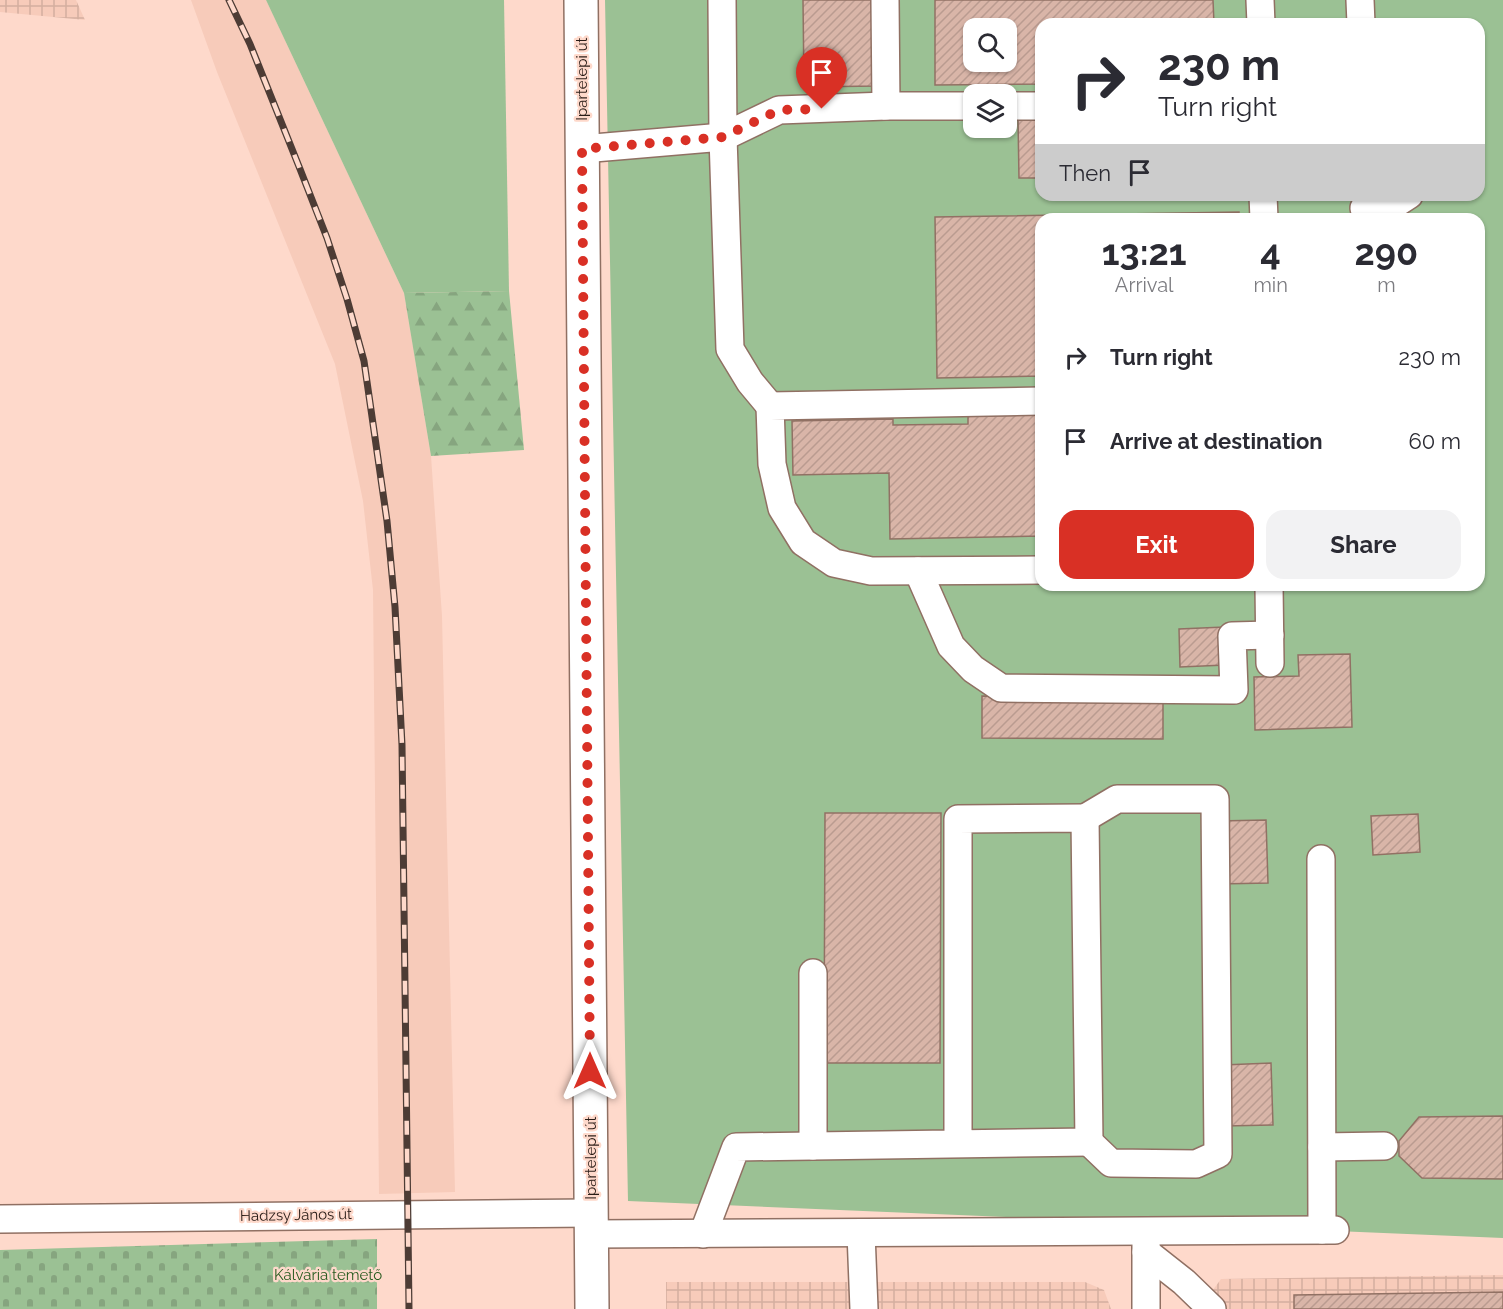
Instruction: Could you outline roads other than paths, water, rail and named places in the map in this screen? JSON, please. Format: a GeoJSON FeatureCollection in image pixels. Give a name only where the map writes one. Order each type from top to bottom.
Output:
{"type":"FeatureCollection","features":[{"type":"Feature","properties":{"kind":"main road","name":"Ipartelepi út"},"geometry":{"type":"LineString","coordinates":[[581,0],[592,1309]]}},
{"type":"Feature","properties":{"kind":"street"},"geometry":{"type":"LineString","coordinates":[[722,0],[723,137],[730,349],[750,382],[770,406],[772,464],[782,508],[803,542],[834,562],[871,571],[1035,570]]}},
{"type":"Feature","properties":{"kind":"street"},"geometry":{"type":"LineString","coordinates":[[885,0],[886,106]]}},
{"type":"Feature","properties":{"kind":"street"},"geometry":{"type":"LineString","coordinates":[[1260,0],[1261,18]]}},
{"type":"Feature","properties":{"kind":"street"},"geometry":{"type":"LineString","coordinates":[[582,149],[723,137],[779,110],[963,106]]}},
{"type":"Feature","properties":{"kind":"street"},"geometry":{"type":"LineString","coordinates":[[1017,106],[1035,106]]}},
{"type":"Feature","properties":{"kind":"street"},"geometry":{"type":"LineString","coordinates":[[1364,207],[1392,206],[1400,201]]}},
{"type":"Feature","properties":{"kind":"street"},"geometry":{"type":"LineString","coordinates":[[770,406],[1035,401]]}},
{"type":"Feature","properties":{"kind":"street"},"geometry":{"type":"LineString","coordinates":[[918,571],[951,646],[973,669],[1001,688],[1234,690],[1232,636],[1270,635]]}},
{"type":"Feature","properties":{"kind":"street"},"geometry":{"type":"LineString","coordinates":[[1269,591],[1270,663]]}},
{"type":"Feature","properties":{"kind":"street"},"geometry":{"type":"LineString","coordinates":[[703,1234],[736,1147],[1089,1143],[1111,1163],[1196,1164],[1218,1154],[1215,799],[1117,799],[1085,818],[958,819],[958,1144]]}},
{"type":"Feature","properties":{"kind":"street"},"geometry":{"type":"LineString","coordinates":[[1085,818],[1089,1143]]}},
{"type":"Feature","properties":{"kind":"street"},"geometry":{"type":"LineString","coordinates":[[1321,859],[1322,1147],[1383,1146]]}},
{"type":"Feature","properties":{"kind":"street"},"geometry":{"type":"LineString","coordinates":[[813,973],[813,1146]]}},
{"type":"Feature","properties":{"kind":"street","name":"Hadzsy János út"},"geometry":{"type":"LineString","coordinates":[[0,1219],[592,1224],[703,1234],[861,1233],[1146,1241],[1328,1230],[1322,1147]]}},
{"type":"Feature","properties":{"kind":"street"},"geometry":{"type":"LineString","coordinates":[[861,1233],[864,1309]]}},
{"type":"Feature","properties":{"kind":"street"},"geometry":{"type":"LineString","coordinates":[[1146,1241],[1146,1309]]}},
{"type":"Feature","properties":{"kind":"street"},"geometry":{"type":"LineString","coordinates":[[1146,1241],[1212,1309]]}},
{"type":"Feature","properties":{"kind":"railway"},"geometry":{"type":"LineString","coordinates":[[229,0],[250,44],[300,169],[327,238],[347,299],[364,361],[387,521],[395,607],[402,745],[409,1309]]}},
{"type":"Feature","properties":{"kind":"park label","name":"Kálvária temető"},"geometry":{"type":"Point","coordinates":[328,1275]}}]}
